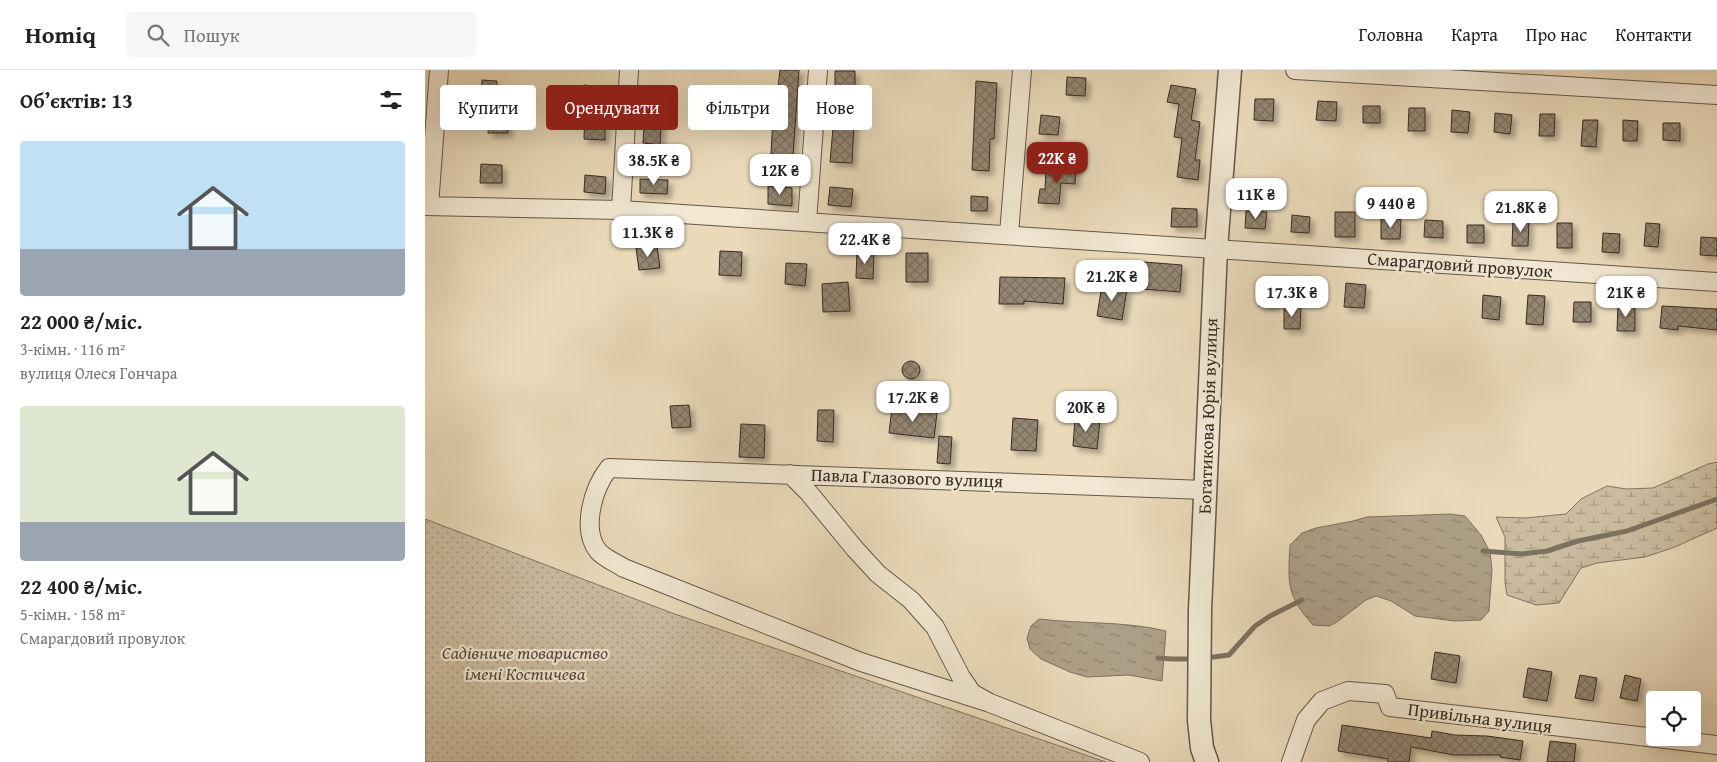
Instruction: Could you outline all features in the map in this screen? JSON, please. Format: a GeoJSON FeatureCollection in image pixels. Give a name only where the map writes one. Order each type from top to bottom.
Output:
{"type":"FeatureCollection","features":[{"type":"Feature","properties":{"kind":"street"},"geometry":{"type":"LineString","coordinates":[[427,206],[439,70]]}},
{"type":"Feature","properties":{"kind":"street"},"geometry":{"type":"LineString","coordinates":[[621,210],[629,70]]}},
{"type":"Feature","properties":{"kind":"street"},"geometry":{"type":"LineString","coordinates":[[807,222],[817,70]]}},
{"type":"Feature","properties":{"kind":"street"},"geometry":{"type":"LineString","coordinates":[[1009,234],[1022,70]]}},
{"type":"Feature","properties":{"kind":"street","name":"Богатикова Юрія вулиця"},"geometry":{"type":"LineString","coordinates":[[1207,762],[1202,748],[1199,720],[1200,610],[1215,249],[1230,70]]}},
{"type":"Feature","properties":{"kind":"street"},"geometry":{"type":"LineString","coordinates":[[1295,70],[1717,95]]}},
{"type":"Feature","properties":{"kind":"street","name":"Смарагдовий провулок"},"geometry":{"type":"LineString","coordinates":[[427,206],[621,210],[1717,282]]}},
{"type":"Feature","properties":{"kind":"street","name":"Павла Глазового вулиця"},"geometry":{"type":"LineString","coordinates":[[990,704],[861,662],[624,568],[600,553],[592,541],[589,525],[593,501],[606,472],[609,468],[1205,490]]}},
{"type":"Feature","properties":{"kind":"street"},"geometry":{"type":"LineString","coordinates":[[789,474],[809,493],[855,549],[879,574],[911,600],[935,628],[961,677],[972,692],[990,704],[1140,762]]}},
{"type":"Feature","properties":{"kind":"street","name":"Привільна вулиця"},"geometry":{"type":"LineString","coordinates":[[1291,762],[1306,720],[1323,701],[1348,691],[1385,694],[1390,707],[1717,745]]}},
{"type":"Feature","properties":{"kind":"green space"},"geometry":{"type":"Polygon","coordinates":[[[1717,462],[1717,528],[1675,547],[1645,557],[1597,563],[1581,568],[1559,603],[1536,605],[1507,595],[1505,582],[1505,537],[1496,517],[1525,518],[1566,514],[1581,499],[1607,486],[1626,489],[1653,488],[1708,464],[1717,462]]]}},
{"type":"Feature","properties":{"kind":"green space","name":"Садівниче товариство імені Костичева"},"geometry":{"type":"Polygon","coordinates":[[[425,519],[672,613],[1106,762],[425,762],[425,519]]]}},
{"type":"Feature","properties":{"kind":"water"},"geometry":{"type":"Polygon","coordinates":[[[1450,514],[1465,516],[1481,535],[1490,552],[1492,570],[1489,611],[1481,620],[1455,621],[1415,616],[1391,601],[1376,596],[1366,600],[1329,626],[1313,625],[1304,615],[1293,597],[1289,579],[1290,545],[1302,533],[1316,528],[1367,517],[1450,514]]]}},
{"type":"Feature","properties":{"kind":"water"},"geometry":{"type":"Polygon","coordinates":[[[1039,619],[1119,624],[1166,631],[1162,681],[1129,675],[1087,677],[1070,672],[1041,659],[1030,649],[1027,638],[1031,626],[1039,619]]]}},
{"type":"Feature","properties":{"kind":"building"},"geometry":{"type":"Polygon","coordinates":[[[780,70],[799,70],[793,156],[771,154],[772,130],[788,130],[788,85],[778,85],[780,70]]]}},
{"type":"Feature","properties":{"kind":"building"},"geometry":{"type":"Polygon","coordinates":[[[835,71],[855,71],[855,85],[835,85],[835,71]]]}},
{"type":"Feature","properties":{"kind":"building"},"geometry":{"type":"Polygon","coordinates":[[[1067,77],[1086,78],[1085,96],[1066,95],[1067,77]]]}},
{"type":"Feature","properties":{"kind":"building"},"geometry":{"type":"Polygon","coordinates":[[[482,80],[497,81],[497,85],[482,85],[482,80]]]}},
{"type":"Feature","properties":{"kind":"building"},"geometry":{"type":"Polygon","coordinates":[[[976,81],[997,83],[994,139],[990,139],[989,171],[972,170],[976,81]]]}},
{"type":"Feature","properties":{"kind":"building"},"geometry":{"type":"Polygon","coordinates":[[[1171,85],[1196,89],[1191,120],[1200,122],[1195,160],[1200,160],[1198,180],[1177,177],[1182,138],[1174,137],[1179,104],[1167,102],[1171,85]]]}},
{"type":"Feature","properties":{"kind":"building"},"geometry":{"type":"Polygon","coordinates":[[[1255,99],[1274,99],[1273,121],[1254,120],[1255,99]]]}},
{"type":"Feature","properties":{"kind":"building"},"geometry":{"type":"Polygon","coordinates":[[[1318,101],[1337,102],[1336,121],[1316,120],[1318,101]]]}},
{"type":"Feature","properties":{"kind":"building"},"geometry":{"type":"Polygon","coordinates":[[[1363,106],[1380,106],[1380,123],[1363,123],[1363,106]]]}},
{"type":"Feature","properties":{"kind":"building"},"geometry":{"type":"Polygon","coordinates":[[[1409,108],[1425,108],[1425,131],[1408,131],[1409,108]]]}},
{"type":"Feature","properties":{"kind":"building"},"geometry":{"type":"Polygon","coordinates":[[[1452,110],[1470,112],[1468,133],[1451,132],[1452,110]]]}},
{"type":"Feature","properties":{"kind":"building"},"geometry":{"type":"Polygon","coordinates":[[[1495,113],[1512,115],[1510,134],[1494,132],[1495,113]]]}},
{"type":"Feature","properties":{"kind":"building"},"geometry":{"type":"Polygon","coordinates":[[[1540,114],[1555,114],[1554,136],[1539,136],[1540,114]]]}},
{"type":"Feature","properties":{"kind":"building"},"geometry":{"type":"Polygon","coordinates":[[[1041,115],[1060,117],[1058,135],[1039,134],[1041,115]]]}},
{"type":"Feature","properties":{"kind":"building"},"geometry":{"type":"Polygon","coordinates":[[[1583,120],[1598,120],[1596,147],[1581,146],[1583,120]]]}},
{"type":"Feature","properties":{"kind":"building"},"geometry":{"type":"Polygon","coordinates":[[[1623,120],[1638,121],[1637,141],[1623,141],[1623,120]]]}},
{"type":"Feature","properties":{"kind":"building"},"geometry":{"type":"Polygon","coordinates":[[[1663,123],[1680,123],[1680,141],[1663,140],[1663,123]]]}},
{"type":"Feature","properties":{"kind":"building"},"geometry":{"type":"Polygon","coordinates":[[[488,130],[508,130],[508,133],[488,133],[488,130]]]}},
{"type":"Feature","properties":{"kind":"building"},"geometry":{"type":"Polygon","coordinates":[[[584,130],[605,130],[605,140],[584,139],[584,130]]]}},
{"type":"Feature","properties":{"kind":"building"},"geometry":{"type":"Polygon","coordinates":[[[644,130],[661,130],[660,145],[643,143],[644,130]]]}},
{"type":"Feature","properties":{"kind":"building"},"geometry":{"type":"Polygon","coordinates":[[[833,130],[854,130],[852,163],[830,162],[833,130]]]}},
{"type":"Feature","properties":{"kind":"building"},"geometry":{"type":"Polygon","coordinates":[[[481,164],[502,165],[502,183],[480,183],[481,164]]]}},
{"type":"Feature","properties":{"kind":"building"},"geometry":{"type":"Polygon","coordinates":[[[1060,165],[1076,166],[1075,184],[1061,183],[1059,204],[1038,203],[1040,189],[1045,189],[1046,170],[1060,171],[1060,165]]]}},
{"type":"Feature","properties":{"kind":"building"},"geometry":{"type":"Polygon","coordinates":[[[585,175],[606,177],[605,194],[584,192],[585,175]]]}},
{"type":"Feature","properties":{"kind":"building"},"geometry":{"type":"Polygon","coordinates":[[[640,179],[668,180],[667,194],[640,193],[640,179]]]}},
{"type":"Feature","properties":{"kind":"building"},"geometry":{"type":"Polygon","coordinates":[[[768,186],[792,188],[792,206],[768,204],[768,186]]]}},
{"type":"Feature","properties":{"kind":"building"},"geometry":{"type":"Polygon","coordinates":[[[830,187],[853,189],[851,207],[828,205],[830,187]]]}},
{"type":"Feature","properties":{"kind":"building"},"geometry":{"type":"Polygon","coordinates":[[[971,196],[988,197],[987,211],[971,211],[971,196]]]}},
{"type":"Feature","properties":{"kind":"building"},"geometry":{"type":"Polygon","coordinates":[[[1172,208],[1197,209],[1197,227],[1171,227],[1172,208]]]}},
{"type":"Feature","properties":{"kind":"building"},"geometry":{"type":"Polygon","coordinates":[[[1246,211],[1267,212],[1265,229],[1245,228],[1246,211]]]}},
{"type":"Feature","properties":{"kind":"building"},"geometry":{"type":"Polygon","coordinates":[[[1335,212],[1355,212],[1355,237],[1335,237],[1335,212]]]}},
{"type":"Feature","properties":{"kind":"building"},"geometry":{"type":"Polygon","coordinates":[[[1292,215],[1310,217],[1309,233],[1291,232],[1292,215]]]}},
{"type":"Feature","properties":{"kind":"building"},"geometry":{"type":"Polygon","coordinates":[[[1381,219],[1401,219],[1400,239],[1381,239],[1381,219]]]}},
{"type":"Feature","properties":{"kind":"building"},"geometry":{"type":"Polygon","coordinates":[[[1425,220],[1443,221],[1443,238],[1424,237],[1425,220]]]}},
{"type":"Feature","properties":{"kind":"building"},"geometry":{"type":"Polygon","coordinates":[[[1513,220],[1529,220],[1528,246],[1512,246],[1513,220]]]}},
{"type":"Feature","properties":{"kind":"building"},"geometry":{"type":"Polygon","coordinates":[[[1557,223],[1572,223],[1572,248],[1557,248],[1557,223]]]}},
{"type":"Feature","properties":{"kind":"building"},"geometry":{"type":"Polygon","coordinates":[[[1646,223],[1660,224],[1658,247],[1644,246],[1646,223]]]}},
{"type":"Feature","properties":{"kind":"building"},"geometry":{"type":"Polygon","coordinates":[[[1467,225],[1484,225],[1484,243],[1467,243],[1467,225]]]}},
{"type":"Feature","properties":{"kind":"building"},"geometry":{"type":"Polygon","coordinates":[[[1603,233],[1620,234],[1619,253],[1602,252],[1603,233]]]}},
{"type":"Feature","properties":{"kind":"building"},"geometry":{"type":"Polygon","coordinates":[[[1701,237],[1717,238],[1717,256],[1700,255],[1701,237]]]}},
{"type":"Feature","properties":{"kind":"building"},"geometry":{"type":"Polygon","coordinates":[[[657,246],[660,268],[639,270],[636,248],[657,246]]]}},
{"type":"Feature","properties":{"kind":"building"},"geometry":{"type":"Polygon","coordinates":[[[720,251],[742,252],[741,276],[719,275],[720,251]]]}},
{"type":"Feature","properties":{"kind":"building"},"geometry":{"type":"Polygon","coordinates":[[[857,251],[874,252],[873,279],[856,278],[857,251]]]}},
{"type":"Feature","properties":{"kind":"building"},"geometry":{"type":"Polygon","coordinates":[[[906,253],[928,253],[928,282],[906,282],[906,253]]]}},
{"type":"Feature","properties":{"kind":"building"},"geometry":{"type":"Polygon","coordinates":[[[1144,262],[1182,265],[1180,292],[1142,289],[1144,262]]]}},
{"type":"Feature","properties":{"kind":"building"},"geometry":{"type":"Polygon","coordinates":[[[786,263],[807,264],[805,286],[785,284],[786,263]]]}},
{"type":"Feature","properties":{"kind":"building"},"geometry":{"type":"Polygon","coordinates":[[[1000,277],[1065,278],[1063,304],[1024,301],[1024,304],[999,304],[1000,277]]]}},
{"type":"Feature","properties":{"kind":"building"},"geometry":{"type":"Polygon","coordinates":[[[1259,280],[1276,280],[1275,307],[1259,306],[1259,280]]]}},
{"type":"Feature","properties":{"kind":"building"},"geometry":{"type":"Polygon","coordinates":[[[848,282],[850,311],[823,312],[822,284],[848,282]]]}},
{"type":"Feature","properties":{"kind":"building"},"geometry":{"type":"Polygon","coordinates":[[[1346,283],[1366,285],[1364,308],[1344,307],[1346,283]]]}},
{"type":"Feature","properties":{"kind":"building"},"geometry":{"type":"Polygon","coordinates":[[[1102,285],[1127,289],[1122,320],[1097,316],[1102,285]]]}},
{"type":"Feature","properties":{"kind":"building"},"geometry":{"type":"Polygon","coordinates":[[[1483,295],[1501,297],[1499,320],[1482,318],[1483,295]]]}},
{"type":"Feature","properties":{"kind":"building"},"geometry":{"type":"Polygon","coordinates":[[[1528,295],[1545,296],[1543,325],[1526,324],[1528,295]]]}},
{"type":"Feature","properties":{"kind":"building"},"geometry":{"type":"Polygon","coordinates":[[[1574,302],[1591,302],[1591,322],[1573,322],[1574,302]]]}},
{"type":"Feature","properties":{"kind":"building"},"geometry":{"type":"Polygon","coordinates":[[[1618,305],[1635,306],[1635,331],[1617,331],[1618,305]]]}},
{"type":"Feature","properties":{"kind":"building"},"geometry":{"type":"Polygon","coordinates":[[[1662,306],[1717,309],[1717,330],[1678,326],[1678,330],[1660,328],[1662,306]]]}},
{"type":"Feature","properties":{"kind":"building"},"geometry":{"type":"Polygon","coordinates":[[[1284,307],[1301,307],[1300,329],[1284,329],[1284,307]]]}},
{"type":"Feature","properties":{"kind":"building"},"geometry":{"type":"Polygon","coordinates":[[[911,361],[917,364],[920,370],[917,376],[911,379],[905,376],[902,370],[905,364],[911,361]]]}},
{"type":"Feature","properties":{"kind":"building"},"geometry":{"type":"Polygon","coordinates":[[[689,405],[691,427],[672,428],[670,406],[689,405]]]}},
{"type":"Feature","properties":{"kind":"building"},"geometry":{"type":"Polygon","coordinates":[[[892,408],[937,413],[934,438],[889,433],[892,408]]]}},
{"type":"Feature","properties":{"kind":"building"},"geometry":{"type":"Polygon","coordinates":[[[818,410],[834,410],[833,442],[817,441],[818,410]]]}},
{"type":"Feature","properties":{"kind":"building"},"geometry":{"type":"Polygon","coordinates":[[[1013,418],[1038,420],[1036,451],[1011,450],[1013,418]]]}},
{"type":"Feature","properties":{"kind":"building"},"geometry":{"type":"Polygon","coordinates":[[[1075,418],[1100,420],[1097,449],[1073,446],[1075,418]]]}},
{"type":"Feature","properties":{"kind":"building"},"geometry":{"type":"Polygon","coordinates":[[[741,424],[765,425],[764,458],[739,457],[741,424]]]}},
{"type":"Feature","properties":{"kind":"building"},"geometry":{"type":"Polygon","coordinates":[[[939,436],[952,437],[950,464],[937,463],[939,436]]]}},
{"type":"Feature","properties":{"kind":"building"},"geometry":{"type":"Polygon","coordinates":[[[1435,652],[1460,656],[1456,683],[1431,679],[1435,652]]]}},
{"type":"Feature","properties":{"kind":"building"},"geometry":{"type":"Polygon","coordinates":[[[1528,668],[1552,672],[1547,701],[1523,697],[1528,668]]]}},
{"type":"Feature","properties":{"kind":"building"},"geometry":{"type":"Polygon","coordinates":[[[1580,675],[1597,678],[1593,701],[1575,698],[1580,675]]]}},
{"type":"Feature","properties":{"kind":"building"},"geometry":{"type":"Polygon","coordinates":[[[1625,675],[1641,679],[1637,701],[1620,698],[1625,675]]]}},
{"type":"Feature","properties":{"kind":"building"},"geometry":{"type":"Polygon","coordinates":[[[1342,725],[1431,738],[1432,731],[1523,741],[1520,760],[1500,757],[1500,755],[1454,755],[1411,747],[1409,762],[1388,762],[1388,759],[1338,751],[1342,725]]]}},
{"type":"Feature","properties":{"kind":"building"},"geometry":{"type":"Polygon","coordinates":[[[1550,741],[1576,744],[1574,762],[1547,762],[1550,741]]]}},
{"type":"Feature","properties":{"kind":"waterway"},"geometry":{"type":"LineString","coordinates":[[1483,551],[1522,554],[1547,551],[1578,541],[1627,531],[1717,499]]}},
{"type":"Feature","properties":{"kind":"waterway"},"geometry":{"type":"LineString","coordinates":[[1206,658],[1229,655],[1255,626],[1302,600]]}},
{"type":"Feature","properties":{"kind":"waterway"},"geometry":{"type":"LineString","coordinates":[[1158,658],[1195,659]]}}]}
